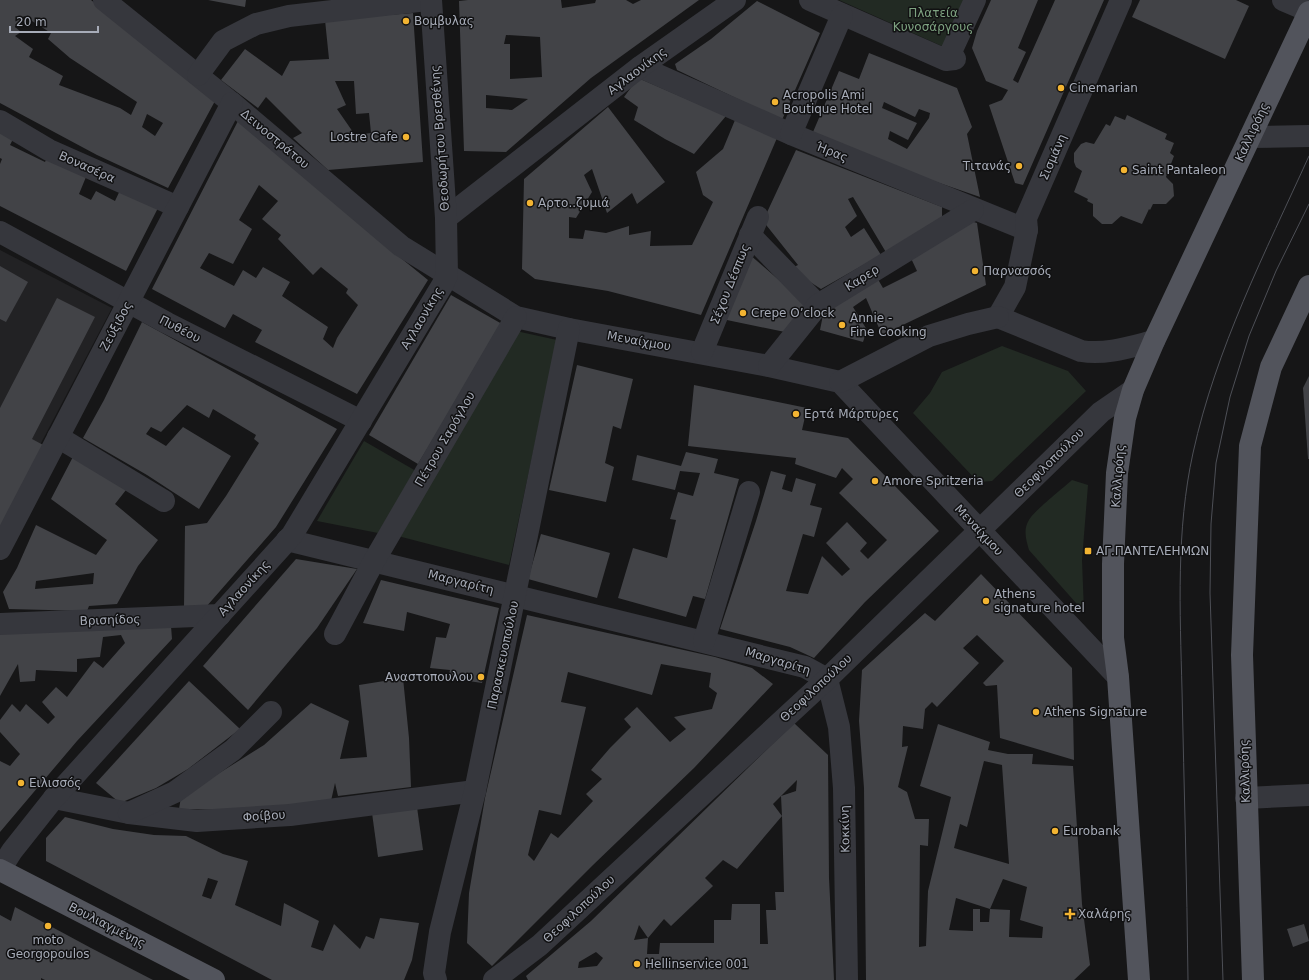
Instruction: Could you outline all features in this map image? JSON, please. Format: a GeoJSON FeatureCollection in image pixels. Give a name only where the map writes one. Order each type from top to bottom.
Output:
{"type":"FeatureCollection","features":[{"type":"Feature","properties":{"kind":"main road","name":"Καλλιρόης"},"geometry":{"type":"LineString","coordinates":[[1139,980],[1118,677],[1113,638],[1113,564],[1117,473],[1121,438],[1133,390],[1154,341],[1309,12]]}},
{"type":"Feature","properties":{"kind":"main road","name":"Καλλιρόης"},"geometry":{"type":"LineString","coordinates":[[1253,980],[1242,655],[1250,446],[1271,367],[1309,286]]}},
{"type":"Feature","properties":{"kind":"main road","name":"Βουλιαγμένης"},"geometry":{"type":"LineString","coordinates":[[0,870],[207,978]]}},
{"type":"Feature","properties":{"kind":"street","name":"Δεινοστράτου"},"geometry":{"type":"LineString","coordinates":[[104,0],[198,74],[402,246],[446,275]]}},
{"type":"Feature","properties":{"kind":"street"},"geometry":{"type":"LineString","coordinates":[[198,74],[223,40],[286,8],[428,0]]}},
{"type":"Feature","properties":{"kind":"street","name":"Θεοδωρήτου Βρεσθένης"},"geometry":{"type":"LineString","coordinates":[[431,0],[446,218],[446,275]]}},
{"type":"Feature","properties":{"kind":"street","name":"Αγλαονίκης"},"geometry":{"type":"LineString","coordinates":[[446,218],[640,67],[735,0]]}},
{"type":"Feature","properties":{"kind":"street"},"geometry":{"type":"LineString","coordinates":[[810,0],[946,60],[955,59],[951,52],[975,0]]}},
{"type":"Feature","properties":{"kind":"street","name":"Σισμάνη"},"geometry":{"type":"LineString","coordinates":[[998,316],[1014,287],[1027,230],[1026,218],[1121,0]]}},
{"type":"Feature","properties":{"kind":"street"},"geometry":{"type":"LineString","coordinates":[[1283,0],[1309,12]]}},
{"type":"Feature","properties":{"kind":"street"},"geometry":{"type":"LineString","coordinates":[[791,134],[842,15]]}},
{"type":"Feature","properties":{"kind":"street","name":"Ήρας"},"geometry":{"type":"LineString","coordinates":[[640,67],[791,134],[973,210],[1027,230]]}},
{"type":"Feature","properties":{"kind":"street","name":"Ζεύξιδος"},"geometry":{"type":"LineString","coordinates":[[0,549],[232,103]]}},
{"type":"Feature","properties":{"kind":"street","name":"Βονασέρα"},"geometry":{"type":"LineString","coordinates":[[0,121],[49,150],[178,207]]}},
{"type":"Feature","properties":{"kind":"street"},"geometry":{"type":"LineString","coordinates":[[1250,137],[1309,136]]}},
{"type":"Feature","properties":{"kind":"street","name":"Καρερ"},"geometry":{"type":"LineString","coordinates":[[770,366],[818,305],[973,210]]}},
{"type":"Feature","properties":{"kind":"street","name":"Σέχου Δέσπως"},"geometry":{"type":"LineString","coordinates":[[702,352],[754,226],[818,305]]}},
{"type":"Feature","properties":{"kind":"street","name":"Πυθέου"},"geometry":{"type":"LineString","coordinates":[[0,232],[167,323],[361,421]]}},
{"type":"Feature","properties":{"kind":"street","name":"Αγλαονίκης"},"geometry":{"type":"LineString","coordinates":[[0,870],[12,851],[54,798],[287,540],[361,421],[446,275]]}},
{"type":"Feature","properties":{"kind":"street","name":"Μεναίχμου"},"geometry":{"type":"LineString","coordinates":[[446,275],[516,317],[569,329],[702,352],[840,382],[1118,677]]}},
{"type":"Feature","properties":{"kind":"street"},"geometry":{"type":"LineString","coordinates":[[840,382],[929,336],[998,316],[1081,351],[1116,350],[1154,341]]}},
{"type":"Feature","properties":{"kind":"street","name":"Πέτρου Σαρόγλου"},"geometry":{"type":"LineString","coordinates":[[335,634],[374,561],[516,317]]}},
{"type":"Feature","properties":{"kind":"street","name":"Παρασκευοπούλου"},"geometry":{"type":"LineString","coordinates":[[436,980],[434,973],[440,932],[475,791],[569,329]]}},
{"type":"Feature","properties":{"kind":"street","name":"Θεοφιλοπούλου"},"geometry":{"type":"LineString","coordinates":[[494,980],[540,945],[827,679],[1101,412],[1133,390]]}},
{"type":"Feature","properties":{"kind":"street"},"geometry":{"type":"LineString","coordinates":[[58,437],[164,500]]}},
{"type":"Feature","properties":{"kind":"street"},"geometry":{"type":"LineString","coordinates":[[704,641],[749,492]]}},
{"type":"Feature","properties":{"kind":"street","name":"Μαργαρίτη"},"geometry":{"type":"LineString","coordinates":[[287,540],[704,641],[805,667],[827,679]]}},
{"type":"Feature","properties":{"kind":"street","name":"Βρισηίδος"},"geometry":{"type":"LineString","coordinates":[[0,624],[220,615]]}},
{"type":"Feature","properties":{"kind":"street","name":"Κοκκίνη"},"geometry":{"type":"LineString","coordinates":[[827,679],[839,727],[844,788],[847,980]]}},
{"type":"Feature","properties":{"kind":"street"},"geometry":{"type":"LineString","coordinates":[[129,813],[175,792],[233,750],[271,712]]}},
{"type":"Feature","properties":{"kind":"street","name":"Φοίβου"},"geometry":{"type":"LineString","coordinates":[[54,798],[129,813],[197,821],[290,815],[475,791]]}},
{"type":"Feature","properties":{"kind":"street"},"geometry":{"type":"LineString","coordinates":[[1246,798],[1309,795]]}},
{"type":"Feature","properties":{"kind":"shaded area"},"geometry":{"type":"Polygon","coordinates":[[[0,250],[112,308],[0,521],[0,250]]]}},
{"type":"Feature","properties":{"kind":"green space","name":"Πλατεία Κυνοσάργους"},"geometry":{"type":"Polygon","coordinates":[[[839,0],[965,0],[944,47],[839,0]]]}},
{"type":"Feature","properties":{"kind":"green space"},"geometry":{"type":"Polygon","coordinates":[[[516,331],[557,340],[509,565],[398,536],[516,331]]]}},
{"type":"Feature","properties":{"kind":"green space"},"geometry":{"type":"Polygon","coordinates":[[[1002,346],[1068,371],[1086,391],[992,481],[978,482],[913,413],[930,393],[942,372],[1002,346]]]}},
{"type":"Feature","properties":{"kind":"green space"},"geometry":{"type":"Polygon","coordinates":[[[364,441],[416,471],[378,533],[317,521],[364,441]]]}},
{"type":"Feature","properties":{"kind":"green space"},"geometry":{"type":"Polygon","coordinates":[[[1072,480],[1088,485],[1082,560],[1084,612],[1029,550],[1026,535],[1027,523],[1032,516],[1072,480]]]}},
{"type":"Feature","properties":{"kind":"building"},"geometry":{"type":"Polygon","coordinates":[[[0,0],[91,0],[215,101],[168,188],[97,155],[0,103],[0,0]],[[24,16],[15,27],[21,32],[15,36],[33,49],[29,57],[63,76],[59,85],[120,108],[131,115],[137,102],[70,58],[48,39],[51,33],[24,16]],[[147,114],[142,127],[155,136],[163,123],[147,114]]]}},
{"type":"Feature","properties":{"kind":"building"},"geometry":{"type":"Polygon","coordinates":[[[208,0],[246,0],[245,7],[208,0]]]}},
{"type":"Feature","properties":{"kind":"building"},"geometry":{"type":"Polygon","coordinates":[[[561,0],[562,8],[595,3],[596,0],[626,0],[633,4],[641,0],[699,0],[591,78],[506,152],[464,151],[459,1],[561,0]],[[506,35],[504,44],[510,44],[510,79],[542,77],[540,37],[506,35]],[[486,95],[486,108],[512,110],[528,99],[486,95]]]}},
{"type":"Feature","properties":{"kind":"building"},"geometry":{"type":"Polygon","coordinates":[[[991,0],[1038,0],[1018,48],[1026,52],[1013,80],[1018,83],[1055,0],[1104,0],[1023,185],[1015,183],[989,105],[1002,100],[1008,90],[986,81],[972,48],[977,31],[991,0]]]}},
{"type":"Feature","properties":{"kind":"building"},"geometry":{"type":"Polygon","coordinates":[[[1140,0],[1236,0],[1249,6],[1225,59],[1132,17],[1140,0]]]}},
{"type":"Feature","properties":{"kind":"building"},"geometry":{"type":"Polygon","coordinates":[[[757,1],[820,33],[782,120],[677,70],[675,64],[711,39],[757,1]]]}},
{"type":"Feature","properties":{"kind":"building"},"geometry":{"type":"Polygon","coordinates":[[[413,13],[423,162],[328,170],[293,138],[302,133],[266,97],[258,108],[221,80],[245,49],[282,76],[290,61],[329,59],[325,20],[413,13]],[[335,81],[346,105],[337,109],[355,135],[371,133],[369,113],[356,114],[354,81],[335,81]]]}},
{"type":"Feature","properties":{"kind":"building"},"geometry":{"type":"Polygon","coordinates":[[[869,53],[957,88],[972,127],[967,134],[980,197],[922,177],[813,132],[839,71],[859,79],[869,53]],[[884,102],[882,108],[917,123],[908,140],[890,131],[888,139],[907,149],[929,118],[930,113],[919,109],[915,117],[884,102]]]}},
{"type":"Feature","properties":{"kind":"building"},"geometry":{"type":"Polygon","coordinates":[[[638,78],[726,116],[694,154],[665,139],[634,120],[638,107],[624,97],[638,78]]]}},
{"type":"Feature","properties":{"kind":"building"},"geometry":{"type":"Polygon","coordinates":[[[608,107],[665,182],[637,204],[632,193],[607,213],[592,169],[584,175],[592,192],[576,218],[569,217],[569,238],[583,239],[585,230],[606,233],[629,226],[629,235],[651,231],[650,246],[692,245],[713,202],[703,195],[696,172],[723,149],[735,120],[777,138],[701,315],[608,291],[535,279],[522,269],[524,179],[608,107]]]}},
{"type":"Feature","properties":{"kind":"building","name":"Saint Pantaleon"},"geometry":{"type":"Polygon","coordinates":[[[1127,115],[1167,134],[1165,139],[1174,143],[1170,153],[1174,156],[1166,177],[1173,184],[1174,196],[1166,204],[1153,204],[1142,224],[1121,216],[1112,224],[1102,224],[1093,216],[1093,204],[1087,201],[1088,199],[1074,192],[1082,171],[1076,167],[1074,162],[1074,153],[1081,144],[1086,142],[1094,144],[1106,124],[1110,126],[1115,116],[1125,120],[1127,115]]]}},
{"type":"Feature","properties":{"kind":"building"},"geometry":{"type":"Polygon","coordinates":[[[239,119],[381,242],[428,280],[357,394],[255,342],[262,330],[233,314],[225,328],[152,289],[239,119]],[[259,185],[239,220],[252,229],[233,264],[209,253],[200,268],[234,286],[243,270],[256,278],[263,267],[290,282],[282,296],[328,327],[323,339],[333,348],[337,338],[358,305],[346,293],[348,289],[321,267],[313,275],[278,239],[281,235],[262,219],[278,201],[259,185]]]}},
{"type":"Feature","properties":{"kind":"building"},"geometry":{"type":"Polygon","coordinates":[[[0,131],[13,139],[10,145],[45,162],[48,155],[86,177],[79,194],[91,200],[96,191],[115,201],[122,186],[159,206],[126,271],[0,206],[0,164],[2,159],[0,158],[0,131]]]}},
{"type":"Feature","properties":{"kind":"building"},"geometry":{"type":"Polygon","coordinates":[[[796,150],[942,207],[942,220],[887,254],[853,197],[848,199],[857,216],[845,227],[851,237],[864,228],[881,255],[821,289],[790,269],[798,265],[763,221],[796,150]]]}},
{"type":"Feature","properties":{"kind":"building"},"geometry":{"type":"Polygon","coordinates":[[[964,219],[977,223],[986,285],[882,335],[866,298],[853,307],[867,330],[863,342],[820,330],[825,305],[876,276],[883,288],[917,271],[909,254],[964,219]]]}},
{"type":"Feature","properties":{"kind":"building"},"geometry":{"type":"Polygon","coordinates":[[[749,254],[809,306],[785,332],[722,319],[749,254]]]}},
{"type":"Feature","properties":{"kind":"building"},"geometry":{"type":"Polygon","coordinates":[[[0,266],[28,282],[6,322],[0,319],[0,266]]]}},
{"type":"Feature","properties":{"kind":"building"},"geometry":{"type":"Polygon","coordinates":[[[451,295],[502,324],[418,464],[369,435],[451,295]]]}},
{"type":"Feature","properties":{"kind":"building"},"geometry":{"type":"Polygon","coordinates":[[[57,298],[95,317],[32,439],[47,447],[0,539],[0,408],[57,298]]]}},
{"type":"Feature","properties":{"kind":"building"},"geometry":{"type":"Polygon","coordinates":[[[142,322],[337,429],[276,527],[206,607],[184,607],[185,526],[207,523],[226,496],[259,443],[254,439],[256,435],[213,409],[209,418],[187,405],[161,432],[151,427],[146,434],[166,446],[183,427],[231,456],[199,509],[147,475],[83,438],[104,400],[142,322]]]}},
{"type":"Feature","properties":{"kind":"building"},"geometry":{"type":"Polygon","coordinates":[[[577,365],[633,379],[621,429],[613,426],[605,463],[614,467],[606,502],[549,490],[577,365]]]}},
{"type":"Feature","properties":{"kind":"building"},"geometry":{"type":"Polygon","coordinates":[[[1309,376],[1309,459],[1308,459],[1303,388],[1309,376]]]}},
{"type":"Feature","properties":{"kind":"building"},"geometry":{"type":"Polygon","coordinates":[[[694,385],[807,408],[802,430],[848,438],[939,531],[865,602],[814,658],[790,647],[720,629],[771,471],[786,475],[782,489],[792,492],[796,478],[816,484],[810,505],[822,508],[814,537],[803,534],[786,591],[808,594],[822,556],[842,576],[850,569],[826,543],[847,522],[867,543],[860,551],[868,559],[887,540],[839,493],[853,479],[842,468],[836,478],[795,464],[796,458],[688,446],[694,385]]]}},
{"type":"Feature","properties":{"kind":"building"},"geometry":{"type":"Polygon","coordinates":[[[686,452],[718,459],[714,473],[739,479],[705,599],[693,596],[686,617],[618,598],[633,548],[667,558],[676,520],[670,519],[678,492],[693,496],[700,473],[680,471],[675,490],[632,480],[637,455],[681,466],[686,452]]]}},
{"type":"Feature","properties":{"kind":"building"},"geometry":{"type":"Polygon","coordinates":[[[75,453],[126,490],[115,504],[158,540],[138,566],[117,604],[89,606],[87,611],[9,609],[3,592],[17,568],[36,525],[96,555],[107,540],[51,499],[75,453]],[[94,573],[36,581],[35,589],[93,584],[94,573]]]}},
{"type":"Feature","properties":{"kind":"building"},"geometry":{"type":"Polygon","coordinates":[[[541,534],[610,553],[597,598],[528,579],[541,534]]]}},
{"type":"Feature","properties":{"kind":"building"},"geometry":{"type":"Polygon","coordinates":[[[296,559],[357,569],[317,628],[248,710],[203,666],[296,559]]]}},
{"type":"Feature","properties":{"kind":"building"},"geometry":{"type":"Polygon","coordinates":[[[981,574],[1072,668],[1074,760],[1000,738],[997,685],[986,686],[983,683],[1004,661],[977,635],[963,648],[979,663],[937,707],[932,702],[925,709],[923,729],[903,726],[902,747],[908,746],[898,787],[907,792],[915,819],[929,819],[928,846],[920,845],[919,947],[926,946],[928,891],[951,797],[920,786],[938,724],[990,742],[988,750],[1008,754],[1033,754],[1032,764],[1073,766],[1082,904],[1090,965],[1074,980],[866,980],[864,788],[859,721],[862,670],[925,613],[935,621],[981,574]],[[984,761],[967,827],[960,824],[954,848],[1009,864],[1002,765],[984,761]],[[1003,879],[990,909],[1010,910],[1009,937],[1042,938],[1043,927],[1020,920],[1027,887],[1003,879]],[[956,898],[949,930],[973,931],[973,909],[980,909],[980,922],[989,922],[990,909],[956,898]]]}},
{"type":"Feature","properties":{"kind":"building"},"geometry":{"type":"Polygon","coordinates":[[[381,580],[499,608],[482,683],[448,678],[450,670],[430,668],[436,637],[446,638],[450,624],[407,612],[404,631],[363,623],[381,580]]]}},
{"type":"Feature","properties":{"kind":"building"},"geometry":{"type":"Polygon","coordinates":[[[527,615],[715,657],[752,668],[773,684],[694,768],[593,865],[492,966],[467,943],[469,893],[485,798],[527,615]],[[661,664],[652,695],[568,672],[561,702],[586,707],[561,815],[539,810],[528,855],[534,861],[551,833],[558,838],[593,801],[586,794],[602,779],[591,770],[631,727],[624,719],[637,707],[670,742],[686,729],[674,717],[712,709],[717,693],[709,687],[711,673],[661,664]]]}},
{"type":"Feature","properties":{"kind":"building"},"geometry":{"type":"Polygon","coordinates":[[[171,626],[172,639],[77,741],[0,832],[0,761],[10,766],[20,754],[0,732],[0,720],[12,704],[20,712],[26,704],[48,724],[55,717],[42,702],[56,687],[67,697],[94,661],[103,668],[125,643],[121,635],[103,637],[100,657],[77,659],[77,672],[36,670],[35,681],[20,682],[18,664],[0,696],[0,633],[171,626]]]}},
{"type":"Feature","properties":{"kind":"building"},"geometry":{"type":"Polygon","coordinates":[[[403,678],[409,738],[411,787],[338,796],[335,783],[331,801],[228,810],[179,809],[181,797],[264,745],[311,703],[349,721],[340,759],[367,757],[359,685],[403,678]]]}},
{"type":"Feature","properties":{"kind":"building"},"geometry":{"type":"Polygon","coordinates":[[[189,681],[240,729],[188,769],[156,788],[120,803],[96,783],[189,681]]]}},
{"type":"Feature","properties":{"kind":"building"},"geometry":{"type":"Polygon","coordinates":[[[794,723],[828,755],[829,878],[834,980],[528,980],[526,976],[591,921],[794,723]],[[797,780],[781,796],[796,791],[797,780]],[[781,796],[773,804],[782,816],[781,796]],[[782,816],[737,869],[723,860],[705,878],[713,886],[671,926],[664,919],[648,938],[647,954],[659,954],[660,943],[714,943],[714,920],[731,920],[732,904],[760,904],[760,944],[768,944],[766,910],[776,910],[775,892],[784,892],[782,816]],[[639,925],[634,940],[648,938],[639,925]],[[596,952],[579,962],[578,968],[597,966],[603,958],[596,952]]]}},
{"type":"Feature","properties":{"kind":"building"},"geometry":{"type":"Polygon","coordinates":[[[417,807],[423,850],[378,857],[372,813],[417,807]]]}},
{"type":"Feature","properties":{"kind":"building"},"geometry":{"type":"Polygon","coordinates":[[[65,817],[113,829],[154,835],[186,836],[223,854],[248,861],[235,905],[281,926],[284,903],[319,921],[311,947],[323,951],[334,924],[360,949],[366,936],[374,939],[380,918],[419,923],[412,960],[404,980],[272,980],[46,861],[46,838],[65,817]],[[208,878],[202,896],[211,899],[218,881],[208,878]]]}},
{"type":"Feature","properties":{"kind":"building"},"geometry":{"type":"Polygon","coordinates":[[[15,907],[153,980],[45,980],[41,978],[41,980],[0,980],[0,915],[11,921],[15,907]]]}},
{"type":"Feature","properties":{"kind":"building"},"geometry":{"type":"Polygon","coordinates":[[[1304,924],[1309,941],[1293,947],[1287,929],[1304,924]]]}},
{"type":"Feature","properties":{"kind":"tram line"},"geometry":{"type":"LineString","coordinates":[[1188,980],[1180,630],[1180,571],[1184,511],[1188,482],[1193,453],[1203,414],[1228,338],[1259,265],[1309,156]]}},
{"type":"Feature","properties":{"kind":"tram line"},"geometry":{"type":"LineString","coordinates":[[1223,980],[1210,593],[1211,524],[1216,463],[1230,397],[1249,336],[1276,271],[1309,204]]}},
{"type":"Feature","properties":{"kind":"place","name":"Βομβυλας"},"geometry":{"type":"Point","coordinates":[406,21]}},
{"type":"Feature","properties":{"kind":"place","name":"Cinemarian"},"geometry":{"type":"Point","coordinates":[1061,88]}},
{"type":"Feature","properties":{"kind":"place","name":"Acropolis Ami Boutique Hotel"},"geometry":{"type":"Point","coordinates":[775,102]}},
{"type":"Feature","properties":{"kind":"place","name":"Lostre Cafe"},"geometry":{"type":"Point","coordinates":[406,137]}},
{"type":"Feature","properties":{"kind":"place","name":"Τιτανάς"},"geometry":{"type":"Point","coordinates":[1019,166]}},
{"type":"Feature","properties":{"kind":"place","name":"Saint Pantaleon"},"geometry":{"type":"Point","coordinates":[1124,170]}},
{"type":"Feature","properties":{"kind":"place","name":"Αρτο..ζυμιά"},"geometry":{"type":"Point","coordinates":[530,203]}},
{"type":"Feature","properties":{"kind":"place","name":"Παρνασσός"},"geometry":{"type":"Point","coordinates":[975,271]}},
{"type":"Feature","properties":{"kind":"place","name":"Crepe O’clock"},"geometry":{"type":"Point","coordinates":[743,313]}},
{"type":"Feature","properties":{"kind":"place","name":"Annie - Fine Cooking"},"geometry":{"type":"Point","coordinates":[842,325]}},
{"type":"Feature","properties":{"kind":"place","name":"Ερτά Μάρτυρες"},"geometry":{"type":"Point","coordinates":[796,414]}},
{"type":"Feature","properties":{"kind":"place","name":"Amore Spritzeria"},"geometry":{"type":"Point","coordinates":[875,481]}},
{"type":"Feature","properties":{"kind":"place","name":"ΑΓ.ΠΑΝΤΕΛΕΗΜΩΝ"},"geometry":{"type":"Point","coordinates":[1088,551]}},
{"type":"Feature","properties":{"kind":"place","name":"Athens signature hotel"},"geometry":{"type":"Point","coordinates":[986,601]}},
{"type":"Feature","properties":{"kind":"place","name":"Αναστοπουλου"},"geometry":{"type":"Point","coordinates":[481,677]}},
{"type":"Feature","properties":{"kind":"place","name":"Athens Signature"},"geometry":{"type":"Point","coordinates":[1036,712]}},
{"type":"Feature","properties":{"kind":"place","name":"Ειλισσός"},"geometry":{"type":"Point","coordinates":[21,783]}},
{"type":"Feature","properties":{"kind":"place","name":"Eurobank"},"geometry":{"type":"Point","coordinates":[1055,831]}},
{"type":"Feature","properties":{"kind":"place","name":"Χαλάρης"},"geometry":{"type":"Point","coordinates":[1070,914]}},
{"type":"Feature","properties":{"kind":"place","name":"moto Georgopoulos"},"geometry":{"type":"Point","coordinates":[48,926]}},
{"type":"Feature","properties":{"kind":"place","name":"Hellinservice 001"},"geometry":{"type":"Point","coordinates":[637,964]}}]}
